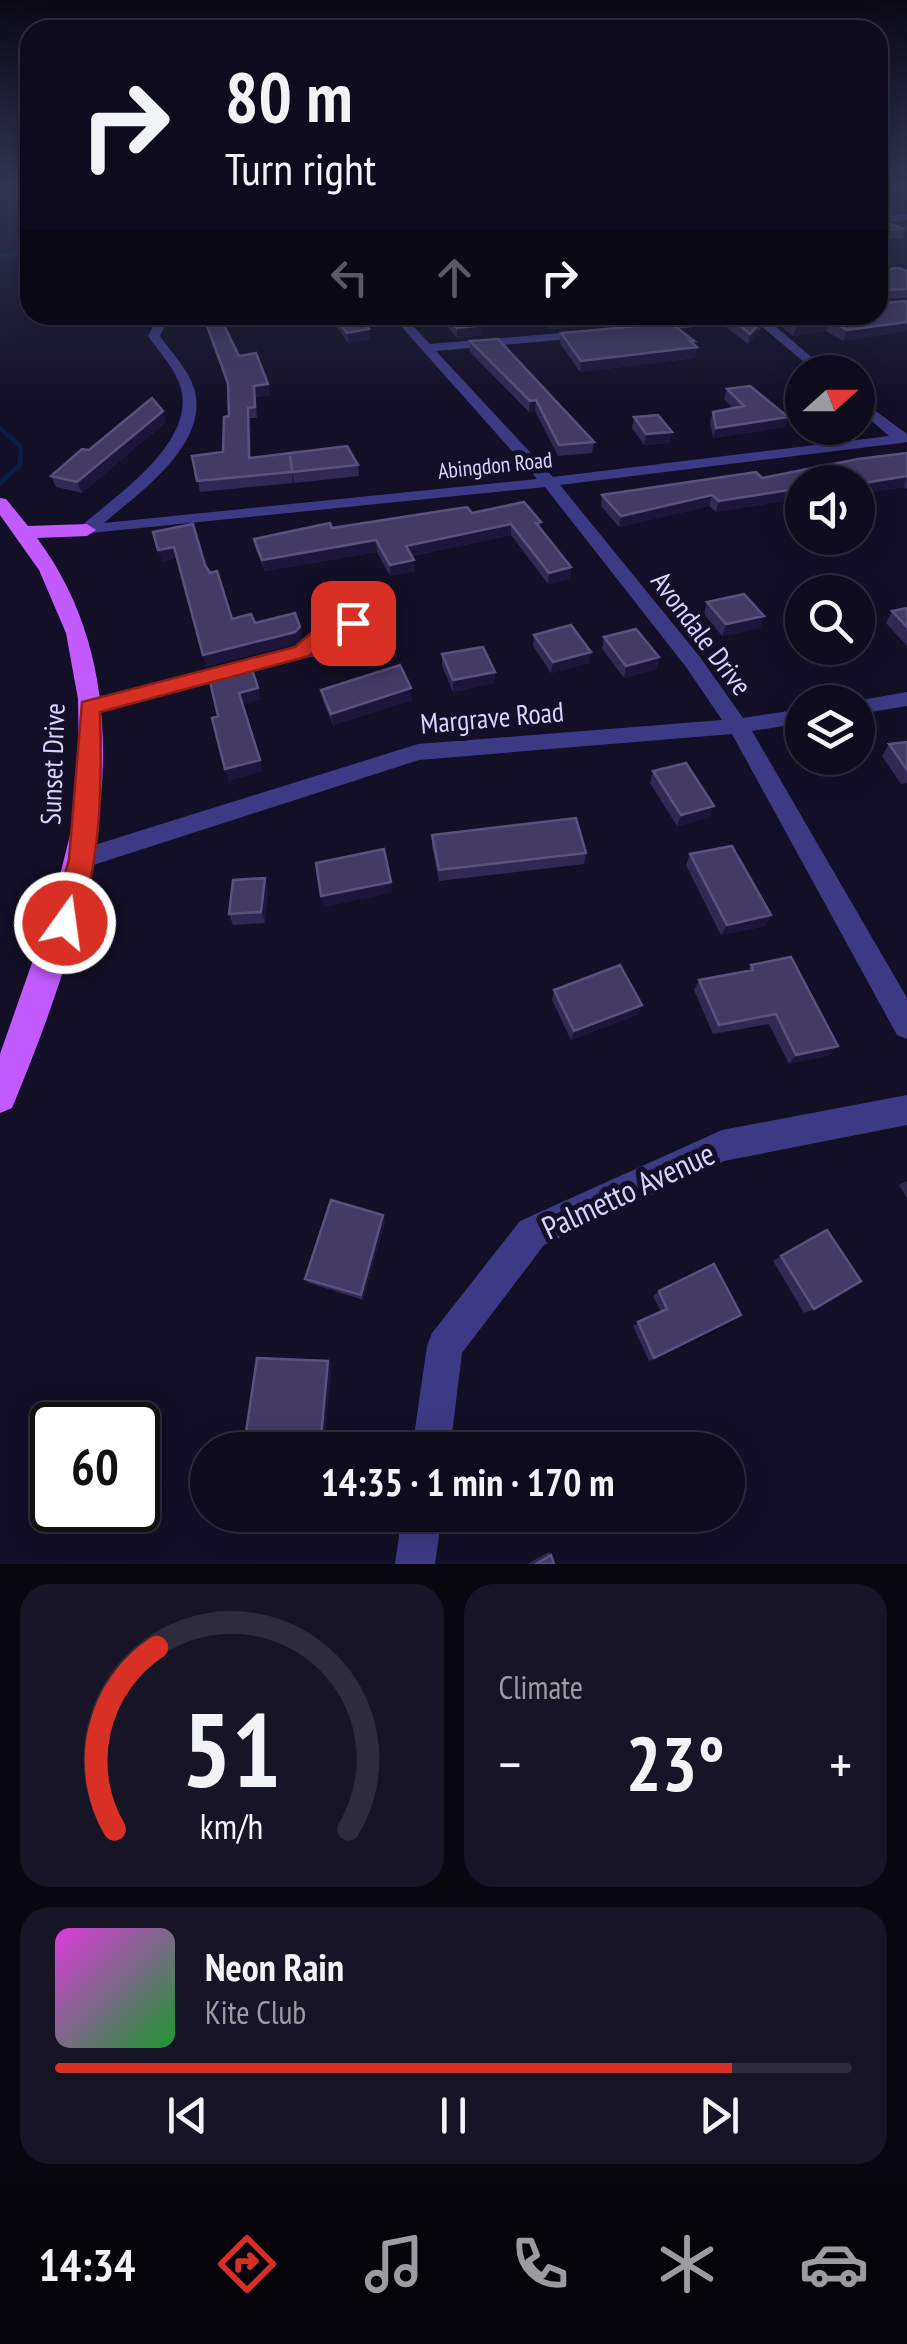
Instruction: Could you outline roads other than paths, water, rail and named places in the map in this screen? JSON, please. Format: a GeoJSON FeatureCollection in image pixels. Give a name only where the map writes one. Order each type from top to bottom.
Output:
{"type":"FeatureCollection","features":[{"type":"Feature","properties":{"kind":"main road","name":"Sunset Drive"},"geometry":{"type":"LineString","coordinates":[[0,503],[50,571],[70,617],[84,668],[90,757],[81,859],[65,923],[0,1096]]}},
{"type":"Feature","properties":{"kind":"main road"},"geometry":{"type":"LineString","coordinates":[[22,531],[52,534],[88,530]]}},
{"type":"Feature","properties":{"kind":"main road"},"geometry":{"type":"LineString","coordinates":[[50,571],[58,553],[88,530]]}},
{"type":"Feature","properties":{"kind":"street"},"geometry":{"type":"LineString","coordinates":[[88,530],[171,452],[190,419],[189,390],[154,336],[160,325]]}},
{"type":"Feature","properties":{"kind":"street","name":"Avondale Drive"},"geometry":{"type":"LineString","coordinates":[[406,325],[549,482],[693,662],[738,726],[907,1025]]}},
{"type":"Feature","properties":{"kind":"street"},"geometry":{"type":"LineString","coordinates":[[622,330],[670,325]]}},
{"type":"Feature","properties":{"kind":"street"},"geometry":{"type":"LineString","coordinates":[[768,325],[803,355]]}},
{"type":"Feature","properties":{"kind":"street"},"geometry":{"type":"LineString","coordinates":[[426,348],[602,332]]}},
{"type":"Feature","properties":{"kind":"street"},"geometry":{"type":"LineString","coordinates":[[875,415],[904,438]]}},
{"type":"Feature","properties":{"kind":"street","name":"Abingdon Road"},"geometry":{"type":"LineString","coordinates":[[88,530],[549,482],[904,438]]}},
{"type":"Feature","properties":{"kind":"street"},"geometry":{"type":"LineString","coordinates":[[875,704],[907,699]]}},
{"type":"Feature","properties":{"kind":"street","name":"Margrave Road"},"geometry":{"type":"LineString","coordinates":[[81,859],[418,752],[738,726],[785,719]]}},
{"type":"Feature","properties":{"kind":"street","name":"Palmetto Avenue"},"geometry":{"type":"LineString","coordinates":[[433,1432],[445,1346],[532,1233],[722,1146],[907,1110]]}},
{"type":"Feature","properties":{"kind":"street"},"geometry":{"type":"LineString","coordinates":[[415,1564],[420,1532]]}},
{"type":"Feature","properties":{"kind":"lane"},"geometry":{"type":"LineString","coordinates":[[89,708],[302,652],[335,651],[357,644],[364,638],[363,630],[353,623],[332,624],[302,652]]}},
{"type":"Feature","properties":{"kind":"waterway"},"geometry":{"type":"LineString","coordinates":[[0,428],[12,439]]}},
{"type":"Feature","properties":{"kind":"waterway"},"geometry":{"type":"LineString","coordinates":[[0,483],[20,465],[21,447],[9,436]]}}]}
